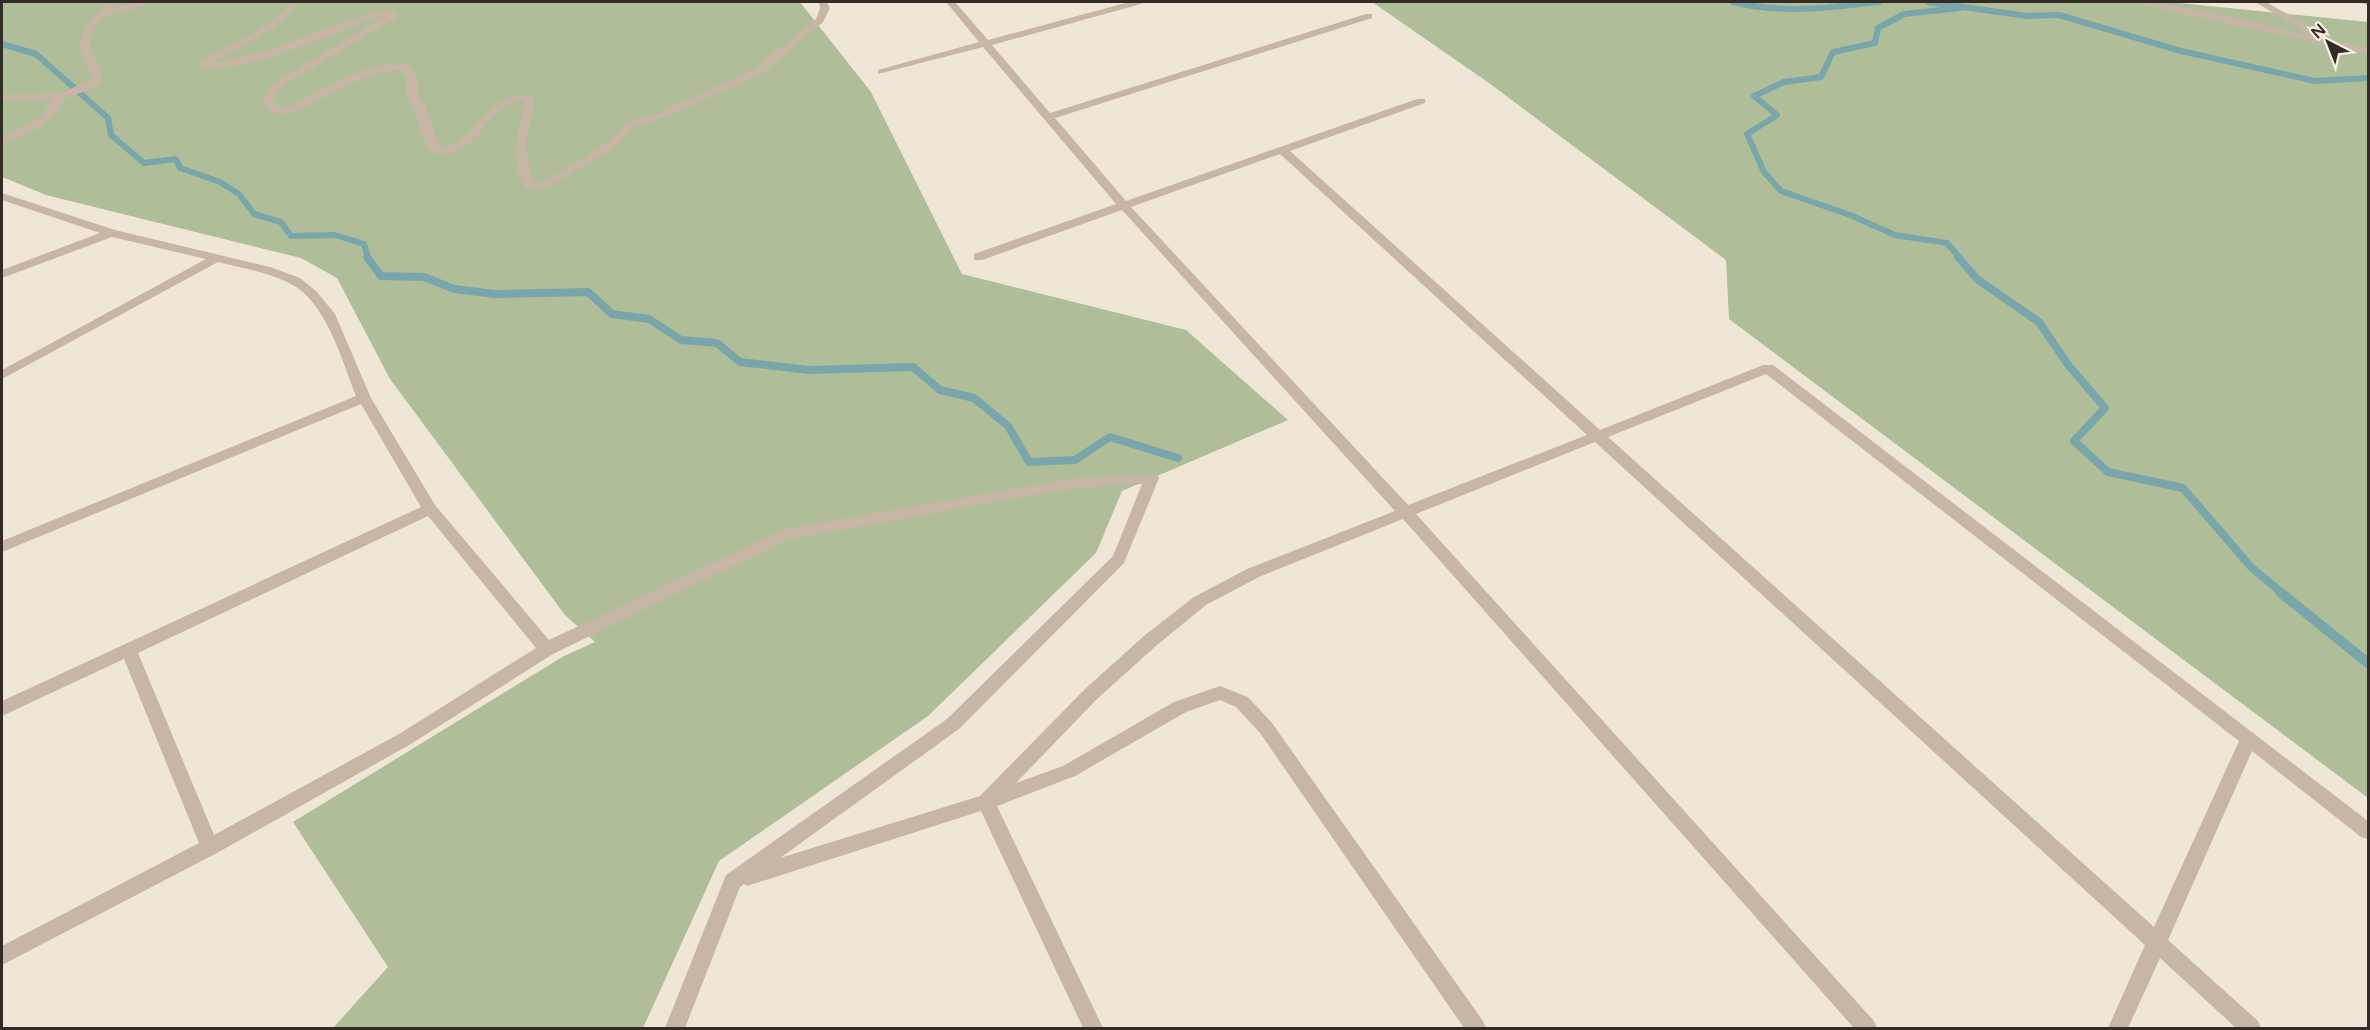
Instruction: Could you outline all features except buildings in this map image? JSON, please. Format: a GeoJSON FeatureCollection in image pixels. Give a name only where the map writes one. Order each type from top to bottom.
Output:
{"type":"FeatureCollection","features":[{"type":"Feature","properties":{"kind":"street"},"geometry":{"type":"LineString","coordinates":[[2,98],[59,99],[83,91],[97,80],[97,71],[87,61],[84,48],[91,25],[113,2]]}},
{"type":"Feature","properties":{"kind":"street"},"geometry":{"type":"LineString","coordinates":[[104,14],[144,2]]}},
{"type":"Feature","properties":{"kind":"street"},"geometry":{"type":"LineString","coordinates":[[294,2],[283,16],[249,40],[204,62],[206,66],[214,67],[240,61],[375,14],[393,12],[394,15],[274,87],[268,102],[272,109],[278,112],[289,111],[384,69],[403,67],[412,76],[412,97],[420,104],[434,148],[438,152],[444,152],[458,148],[468,141],[504,103],[522,96],[529,98],[522,128],[522,160],[529,185],[533,188],[543,187],[606,148],[620,138],[623,130],[631,124],[663,115],[760,70],[820,20],[825,8],[823,2]]}},
{"type":"Feature","properties":{"kind":"street"},"geometry":{"type":"LineString","coordinates":[[950,2],[1124,206],[1407,514],[1867,1029]]}},
{"type":"Feature","properties":{"kind":"street"},"geometry":{"type":"LineString","coordinates":[[882,72],[1138,2]]}},
{"type":"Feature","properties":{"kind":"street"},"geometry":{"type":"LineString","coordinates":[[2134,2],[2368,51]]}},
{"type":"Feature","properties":{"kind":"street"},"geometry":{"type":"LineString","coordinates":[[2260,2],[2332,42]]}},
{"type":"Feature","properties":{"kind":"street"},"geometry":{"type":"LineString","coordinates":[[1048,117],[1369,16]]}},
{"type":"Feature","properties":{"kind":"street"},"geometry":{"type":"LineString","coordinates":[[2,141],[43,120],[56,108],[59,99]]}},
{"type":"Feature","properties":{"kind":"street"},"geometry":{"type":"LineString","coordinates":[[978,257],[1421,101]]}},
{"type":"Feature","properties":{"kind":"street"},"geometry":{"type":"LineString","coordinates":[[1282,150],[2252,1029]]}},
{"type":"Feature","properties":{"kind":"street"},"geometry":{"type":"LineString","coordinates":[[2,196],[111,233],[266,270],[296,281],[313,295],[329,314],[364,398],[430,509],[547,649]]}},
{"type":"Feature","properties":{"kind":"street"},"geometry":{"type":"LineString","coordinates":[[2,274],[111,233]]}},
{"type":"Feature","properties":{"kind":"street"},"geometry":{"type":"LineString","coordinates":[[2,375],[215,259]]}},
{"type":"Feature","properties":{"kind":"street"},"geometry":{"type":"LineString","coordinates":[[986,802],[1090,694],[1200,601],[1253,573],[1407,514],[1768,368],[2368,831]]}},
{"type":"Feature","properties":{"kind":"street"},"geometry":{"type":"LineString","coordinates":[[2,547],[364,398]]}},
{"type":"Feature","properties":{"kind":"street"},"geometry":{"type":"LineString","coordinates":[[2,956],[210,847],[405,739],[547,649],[784,535],[1074,483],[1152,477],[1119,560],[953,724],[733,881],[675,1029]]}},
{"type":"Feature","properties":{"kind":"street"},"geometry":{"type":"LineString","coordinates":[[2,710],[430,509]]}},
{"type":"Feature","properties":{"kind":"street"},"geometry":{"type":"LineString","coordinates":[[129,650],[210,847]]}},
{"type":"Feature","properties":{"kind":"street"},"geometry":{"type":"LineString","coordinates":[[733,881],[986,802],[1069,771],[1180,707],[1220,693],[1242,702],[1266,728],[1476,1029]]}},
{"type":"Feature","properties":{"kind":"street"},"geometry":{"type":"LineString","coordinates":[[2118,1029],[2249,738]]}},
{"type":"Feature","properties":{"kind":"street"},"geometry":{"type":"LineString","coordinates":[[986,802],[1093,1029]]}},
{"type":"Feature","properties":{"kind":"green space"},"geometry":{"type":"Polygon","coordinates":[[[2,2],[800,2],[871,92],[962,274],[1186,330],[1288,420],[1122,491],[1096,553],[928,716],[719,861],[643,1028],[333,1028],[388,967],[293,822],[564,656],[595,642],[565,615],[390,379],[337,278],[301,258],[46,195],[2,177],[2,2]]]}},
{"type":"Feature","properties":{"kind":"green space"},"geometry":{"type":"Polygon","coordinates":[[[1372,2],[2170,2],[2368,22],[2368,798],[1729,319],[1726,260],[1489,83],[1372,2]]]}},
{"type":"Feature","properties":{"kind":"waterway"},"geometry":{"type":"LineString","coordinates":[[1733,2],[1788,9],[1879,2]]}},
{"type":"Feature","properties":{"kind":"waterway"},"geometry":{"type":"LineString","coordinates":[[1928,2],[2027,16],[2059,15],[2181,51],[2315,81],[2368,78]]}},
{"type":"Feature","properties":{"kind":"waterway"},"geometry":{"type":"LineString","coordinates":[[1960,8],[1904,14],[1878,28],[1875,43],[1833,52],[1821,77],[1784,82],[1754,96],[1777,115],[1747,134],[1764,172],[1781,191],[1850,215],[1895,235],[1947,243],[1960,258]]}},
{"type":"Feature","properties":{"kind":"waterway"},"geometry":{"type":"LineString","coordinates":[[2,44],[36,54],[108,118],[111,135],[144,163],[176,159],[180,168],[220,182],[239,194],[254,214],[281,222],[291,236],[335,235],[364,244],[368,258]]}},
{"type":"Feature","properties":{"kind":"waterway"},"geometry":{"type":"LineString","coordinates":[[367,257],[381,276],[424,277],[454,289],[495,294],[588,292],[612,314],[649,319],[681,340],[717,343],[740,362],[809,370],[913,367],[940,390],[974,398],[1008,426],[1029,462],[1075,460],[1110,437],[1178,458]]}},
{"type":"Feature","properties":{"kind":"waterway"},"geometry":{"type":"LineString","coordinates":[[1958,257],[1977,279],[2039,322],[2069,366],[2105,408],[2074,441],[2108,472],[2183,488],[2251,567],[2282,593]]}},
{"type":"Feature","properties":{"kind":"waterway"},"geometry":{"type":"LineString","coordinates":[[2280,592],[2368,663]]}}]}
